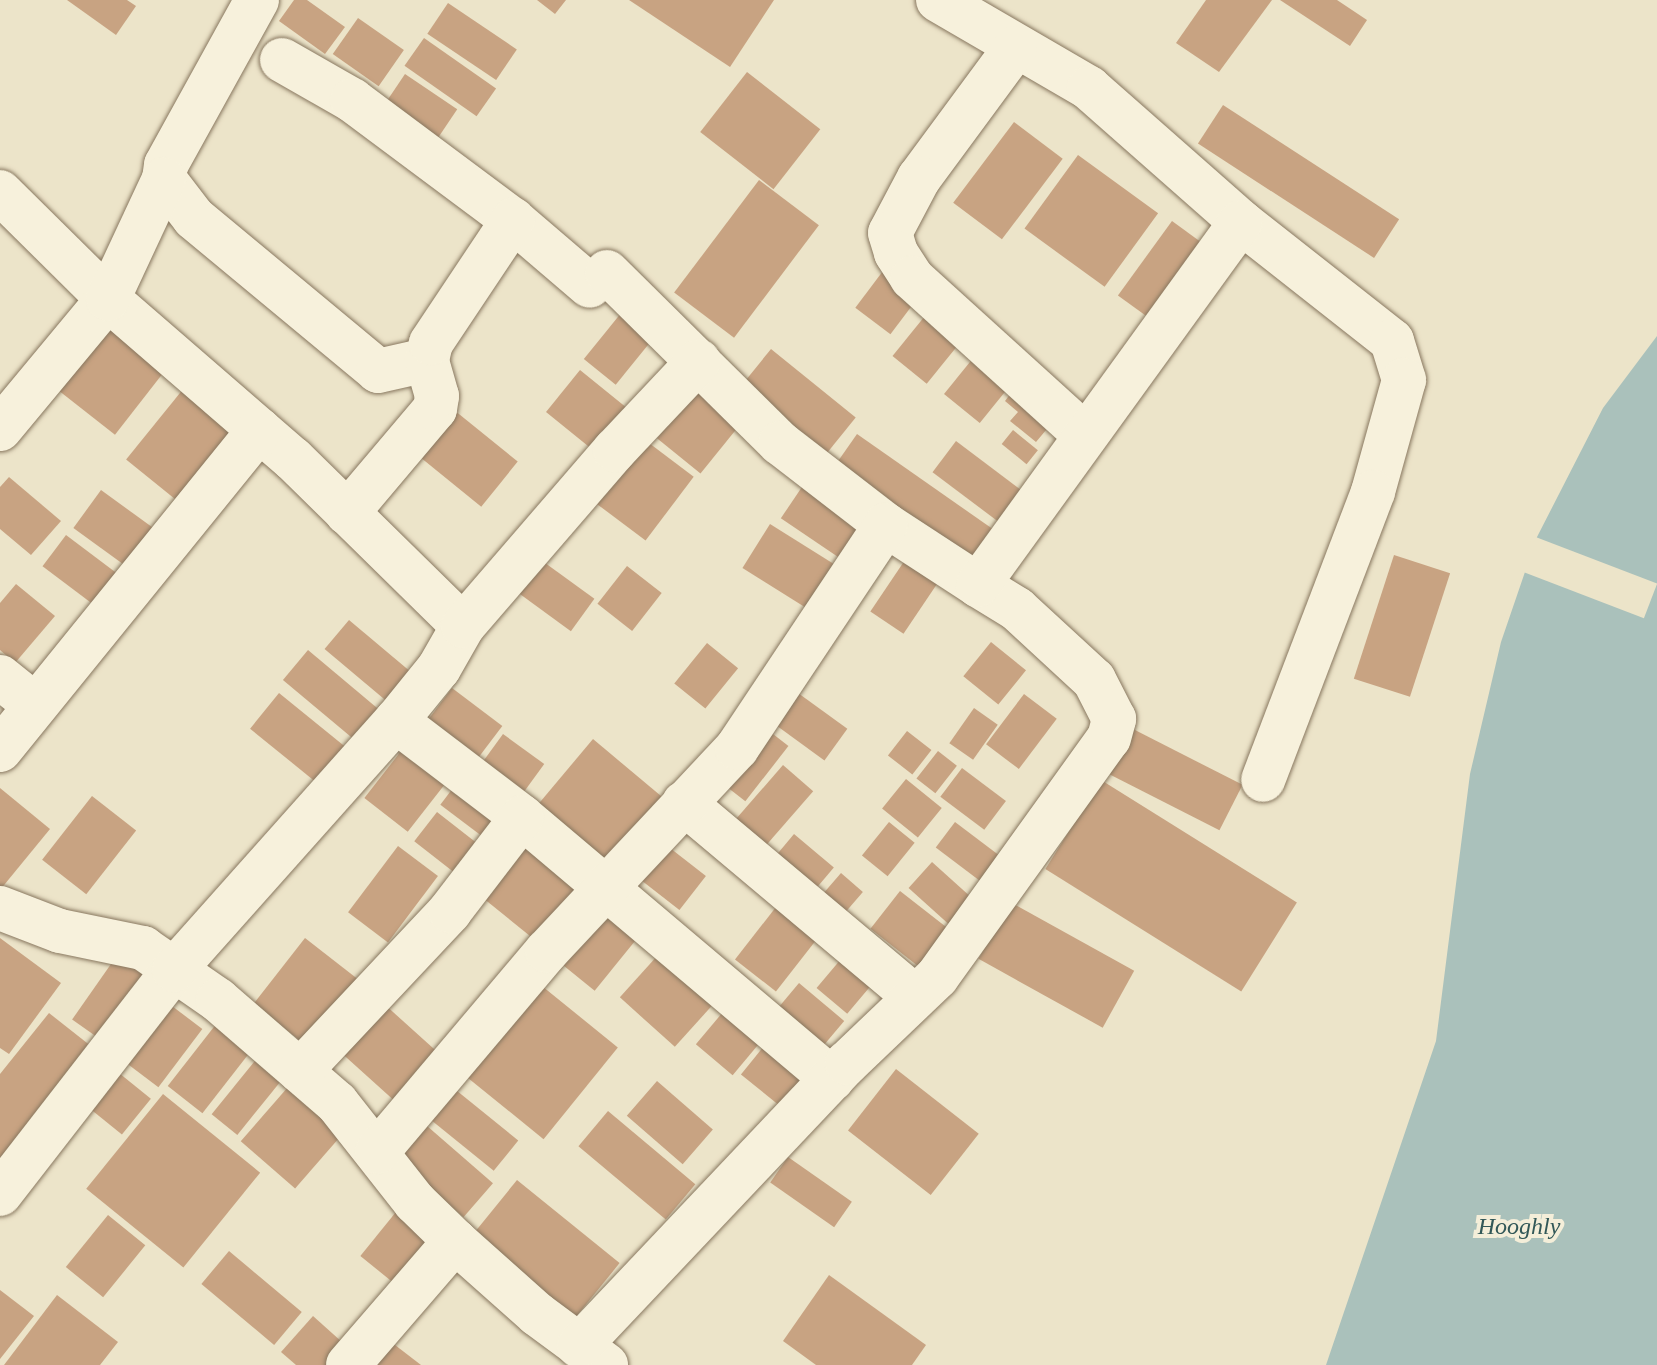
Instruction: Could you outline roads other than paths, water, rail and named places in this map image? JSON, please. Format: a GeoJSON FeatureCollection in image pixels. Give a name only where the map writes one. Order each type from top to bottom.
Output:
{"type":"FeatureCollection","features":[{"type":"Feature","properties":{"kind":"street"},"geometry":{"type":"LineString","coordinates":[[0,429],[108,299],[164,179],[166,165],[257,0]]}},
{"type":"Feature","properties":{"kind":"street"},"geometry":{"type":"LineString","coordinates":[[938,0],[1015,48],[1089,88],[1241,222],[1392,341],[1404,380],[1373,492],[1263,780]]}},
{"type":"Feature","properties":{"kind":"street"},"geometry":{"type":"LineString","coordinates":[[1015,48],[919,178],[890,233],[896,253],[912,278],[1083,433]]}},
{"type":"Feature","properties":{"kind":"street"},"geometry":{"type":"LineString","coordinates":[[0,908],[60,931],[143,948],[174,970],[337,1103],[455,1241],[593,1355],[832,1079],[937,977],[1109,738],[1114,719],[1094,680],[1017,609],[886,525],[780,443],[699,361],[599,279],[513,220],[352,100],[282,60]]}},
{"type":"Feature","properties":{"kind":"street"},"geometry":{"type":"LineString","coordinates":[[164,179],[194,218],[378,371],[427,360]]}},
{"type":"Feature","properties":{"kind":"street"},"geometry":{"type":"LineString","coordinates":[[0,192],[108,299],[259,430],[463,626]]}},
{"type":"Feature","properties":{"kind":"street"},"geometry":{"type":"LineString","coordinates":[[347,513],[435,409],[437,396],[427,360],[431,343],[513,220]]}},
{"type":"Feature","properties":{"kind":"street"},"geometry":{"type":"LineString","coordinates":[[978,585],[1083,433],[1241,222]]}},
{"type":"Feature","properties":{"kind":"street"},"geometry":{"type":"LineString","coordinates":[[0,1194],[174,970],[396,721],[439,668],[463,626],[699,361]]}},
{"type":"Feature","properties":{"kind":"street"},"geometry":{"type":"LineString","coordinates":[[0,750],[259,430]]}},
{"type":"Feature","properties":{"kind":"street"},"geometry":{"type":"LineString","coordinates":[[377,1152],[603,889],[737,748],[886,525]]}},
{"type":"Feature","properties":{"kind":"street"},"geometry":{"type":"LineString","coordinates":[[0,677],[35,705]]}},
{"type":"Feature","properties":{"kind":"street"},"geometry":{"type":"LineString","coordinates":[[396,721],[522,817],[603,889],[832,1079]]}},
{"type":"Feature","properties":{"kind":"street"},"geometry":{"type":"LineString","coordinates":[[684,803],[914,996]]}},
{"type":"Feature","properties":{"kind":"street"},"geometry":{"type":"LineString","coordinates":[[300,1071],[450,911],[522,817]]}},
{"type":"Feature","properties":{"kind":"street"},"geometry":{"type":"LineString","coordinates":[[348,1365],[455,1241]]}},
{"type":"Feature","properties":{"kind":"water","name":"Hooghly"},"geometry":{"type":"Polygon","coordinates":[[[1657,336],[1657,1365],[1326,1365],[1436,1041],[1470,774],[1501,642],[1537,537],[1603,408],[1657,336]]]}}]}
